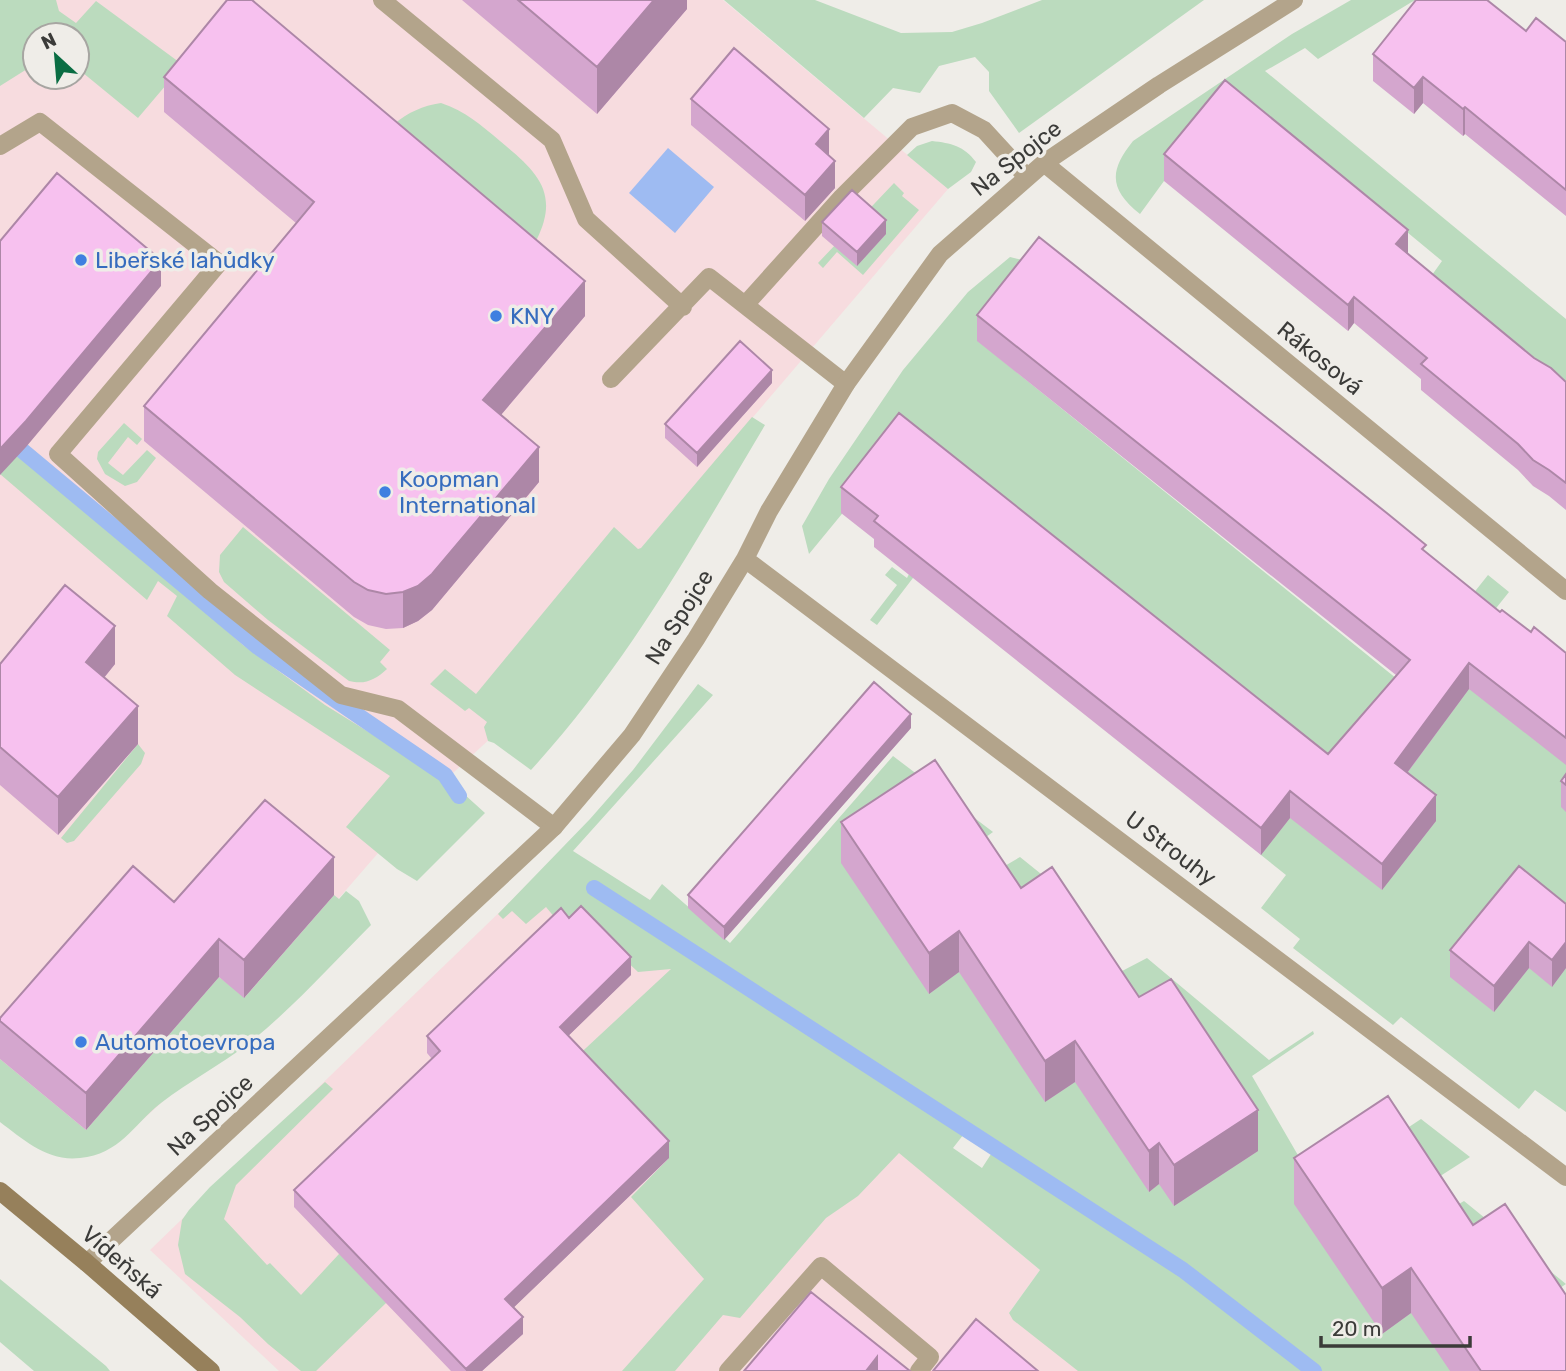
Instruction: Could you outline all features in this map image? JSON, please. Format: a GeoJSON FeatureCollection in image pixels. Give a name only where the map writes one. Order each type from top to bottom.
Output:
{"type":"FeatureCollection","features":[{"type":"Feature","properties":{"kind":"main road","name":"Vídeňská"},"geometry":{"type":"LineString","coordinates":[[0,1191],[87,1262],[211,1371]]}},
{"type":"Feature","properties":{"kind":"street"},"geometry":{"type":"LineString","coordinates":[[382,0],[552,140],[586,219],[682,307]]}},
{"type":"Feature","properties":{"kind":"street","name":"Na Spojce"},"geometry":{"type":"LineString","coordinates":[[87,1262],[554,827],[632,734],[696,639],[846,384],[940,254],[1044,163],[1158,85],[1294,0]]}},
{"type":"Feature","properties":{"kind":"street"},"geometry":{"type":"LineString","coordinates":[[745,305],[842,197],[912,127],[952,113],[984,130],[1027,177]]}},
{"type":"Feature","properties":{"kind":"street"},"geometry":{"type":"LineString","coordinates":[[0,146],[40,122],[219,263],[58,453],[210,591],[341,695],[398,709],[554,827]]}},
{"type":"Feature","properties":{"kind":"street","name":"Rákosová"},"geometry":{"type":"LineString","coordinates":[[1044,163],[1566,591]]}},
{"type":"Feature","properties":{"kind":"street"},"geometry":{"type":"LineString","coordinates":[[611,379],[709,278],[846,384]]}},
{"type":"Feature","properties":{"kind":"street","name":"U Strouhy"},"geometry":{"type":"LineString","coordinates":[[745,559],[1566,1177]]}},
{"type":"Feature","properties":{"kind":"street"},"geometry":{"type":"LineString","coordinates":[[728,1371],[821,1266],[930,1357],[919,1371]]}},
{"type":"Feature","properties":{"kind":"shaded area"},"geometry":{"type":"Polygon","coordinates":[[[0,0],[723,0],[948,189],[647,541],[494,735],[425,799],[161,1103],[125,1136],[0,1114],[0,0]]]}},
{"type":"Feature","properties":{"kind":"shaded area"},"geometry":{"type":"Polygon","coordinates":[[[540,873],[924,1127],[900,1153],[1040,1270],[1009,1313],[1089,1371],[279,1371],[150,1250],[540,873]]]}},
{"type":"Feature","properties":{"kind":"green space"},"geometry":{"type":"Polygon","coordinates":[[[0,0],[56,0],[59,11],[73,21],[21,21],[21,73],[0,86],[0,0]]]}},
{"type":"Feature","properties":{"kind":"green space"},"geometry":{"type":"Polygon","coordinates":[[[724,0],[815,0],[901,33],[952,32],[1042,0],[1204,0],[1019,133],[989,91],[989,72],[975,57],[939,66],[920,93],[893,88],[864,118],[724,0]]]}},
{"type":"Feature","properties":{"kind":"green space"},"geometry":{"type":"Polygon","coordinates":[[[1351,0],[1415,0],[1318,59],[1305,48],[1265,71],[1566,319],[1566,385],[1432,275],[1442,261],[1384,213],[1164,181],[1140,214],[1122,196],[1116,171],[1133,141],[1292,34],[1351,0]]]}},
{"type":"Feature","properties":{"kind":"green space"},"geometry":{"type":"Polygon","coordinates":[[[96,1],[183,65],[138,118],[91,79],[91,21],[78,21],[96,1]]]}},
{"type":"Feature","properties":{"kind":"green space"},"geometry":{"type":"Polygon","coordinates":[[[441,103],[479,124],[534,173],[545,196],[546,209],[536,241],[394,124],[416,110],[441,103]]]}},
{"type":"Feature","properties":{"kind":"green space"},"geometry":{"type":"Polygon","coordinates":[[[932,141],[957,146],[976,162],[971,172],[948,189],[907,155],[917,146],[932,141]]]}},
{"type":"Feature","properties":{"kind":"green space"},"geometry":{"type":"Polygon","coordinates":[[[894,183],[904,193],[902,196],[919,210],[863,275],[837,252],[823,268],[818,263],[894,183]]]}},
{"type":"Feature","properties":{"kind":"green space"},"geometry":{"type":"Polygon","coordinates":[[[1010,257],[1039,264],[978,341],[1402,683],[1488,575],[1509,592],[1449,667],[1566,737],[1566,1112],[1535,1090],[1519,1109],[1401,1017],[1393,1025],[1293,948],[1300,939],[1261,908],[1286,875],[1261,855],[901,442],[809,554],[802,526],[829,479],[903,370],[968,292],[1010,257]]]}},
{"type":"Feature","properties":{"kind":"green space"},"geometry":{"type":"Polygon","coordinates":[[[752,417],[765,425],[685,560],[598,689],[531,770],[488,741],[484,727],[487,722],[469,708],[465,711],[430,684],[445,669],[476,694],[614,527],[638,549],[641,548],[752,417]]]}},
{"type":"Feature","properties":{"kind":"green space"},"geometry":{"type":"Polygon","coordinates":[[[124,423],[142,439],[137,445],[128,437],[108,463],[123,475],[147,450],[156,458],[137,482],[125,486],[105,474],[97,459],[98,452],[124,423]]]}},
{"type":"Feature","properties":{"kind":"green space"},"geometry":{"type":"Polygon","coordinates":[[[0,437],[64,488],[243,645],[325,705],[438,775],[449,791],[464,794],[485,813],[417,881],[397,869],[346,827],[390,776],[235,675],[167,616],[177,596],[158,581],[147,600],[0,474],[0,437]]]}},
{"type":"Feature","properties":{"kind":"green space"},"geometry":{"type":"Polygon","coordinates":[[[243,527],[390,650],[380,662],[387,669],[370,681],[349,681],[268,620],[224,582],[219,572],[220,555],[243,527]]]}},
{"type":"Feature","properties":{"kind":"green space"},"geometry":{"type":"Polygon","coordinates":[[[892,567],[907,578],[909,574],[916,574],[877,625],[870,620],[897,585],[885,575],[892,567]]]}},
{"type":"Feature","properties":{"kind":"green space"},"geometry":{"type":"Polygon","coordinates":[[[698,684],[713,695],[573,851],[650,900],[662,884],[730,943],[893,756],[993,832],[968,850],[986,877],[1020,857],[1071,898],[1101,982],[1147,958],[1269,1060],[1313,1031],[1314,1034],[1252,1076],[1317,1188],[1421,1119],[1470,1157],[1420,1189],[1438,1216],[1464,1201],[1566,1284],[1540,1301],[1566,1371],[1078,1371],[1013,1320],[1009,1313],[1040,1270],[899,1153],[858,1196],[826,1218],[740,1318],[723,1315],[675,1371],[622,1371],[704,1279],[631,1197],[669,1158],[386,1303],[316,1371],[301,1371],[240,1317],[185,1274],[178,1245],[182,1220],[210,1187],[325,1082],[333,1089],[236,1185],[224,1219],[267,1265],[270,1263],[301,1295],[339,1254],[557,1047],[572,1061],[671,969],[638,972],[584,921],[565,930],[546,907],[526,924],[512,911],[503,919],[498,914],[590,819],[633,770],[698,684]],[[967,1130],[953,1148],[982,1168],[995,1148],[967,1130]]]}},
{"type":"Feature","properties":{"kind":"green space"},"geometry":{"type":"Polygon","coordinates":[[[138,744],[145,753],[141,764],[74,841],[67,843],[61,838],[138,744]]]}},
{"type":"Feature","properties":{"kind":"green space"},"geometry":{"type":"Polygon","coordinates":[[[346,891],[359,901],[371,925],[265,1030],[161,1103],[116,1145],[80,1158],[57,1157],[37,1148],[0,1122],[0,1059],[86,1130],[219,977],[245,997],[334,895],[339,899],[346,891]]]}},
{"type":"Feature","properties":{"kind":"green space"},"geometry":{"type":"Polygon","coordinates":[[[0,1279],[110,1371],[34,1371],[0,1342],[0,1279]]]}},
{"type":"Feature","properties":{"kind":"water"},"geometry":{"type":"Polygon","coordinates":[[[668,148],[714,187],[675,233],[629,193],[668,148]]]}},
{"type":"Feature","properties":{"kind":"building"},"geometry":{"type":"Polygon","coordinates":[[[227,0],[252,0],[585,281],[483,400],[539,447],[432,574],[418,586],[403,592],[386,594],[368,590],[354,582],[144,406],[314,202],[164,77],[227,0]]]}},
{"type":"Feature","properties":{"kind":"building"},"geometry":{"type":"Polygon","coordinates":[[[518,0],[654,0],[597,67],[518,0]]]}},
{"type":"Feature","properties":{"kind":"building"},"geometry":{"type":"Polygon","coordinates":[[[1416,0],[1487,0],[1526,31],[1536,18],[1566,42],[1566,190],[1465,107],[1463,109],[1423,77],[1414,88],[1373,54],[1416,0]]]}},
{"type":"Feature","properties":{"kind":"building"},"geometry":{"type":"Polygon","coordinates":[[[734,48],[829,129],[816,144],[835,161],[805,195],[691,99],[734,48]]]}},
{"type":"Feature","properties":{"kind":"building"},"geometry":{"type":"Polygon","coordinates":[[[1225,80],[1408,230],[1396,244],[1566,382],[1566,483],[1533,460],[1518,444],[1421,364],[1427,358],[1354,297],[1348,305],[1164,154],[1225,80]]]}},
{"type":"Feature","properties":{"kind":"building"},"geometry":{"type":"Polygon","coordinates":[[[57,173],[161,260],[0,449],[0,241],[57,173]]]}},
{"type":"Feature","properties":{"kind":"building"},"geometry":{"type":"Polygon","coordinates":[[[852,190],[886,220],[857,252],[822,222],[852,190]]]}},
{"type":"Feature","properties":{"kind":"building"},"geometry":{"type":"Polygon","coordinates":[[[1039,237],[1388,514],[1426,545],[1422,549],[1500,612],[1502,610],[1531,632],[1534,627],[1566,653],[1566,738],[1469,663],[1395,763],[1436,795],[1382,864],[1290,791],[1261,828],[874,521],[878,516],[841,487],[899,413],[1328,754],[1410,660],[977,315],[1039,237]]]}},
{"type":"Feature","properties":{"kind":"building"},"geometry":{"type":"Polygon","coordinates":[[[740,341],[772,370],[697,453],[665,424],[740,341]]]}},
{"type":"Feature","properties":{"kind":"building"},"geometry":{"type":"Polygon","coordinates":[[[65,585],[115,626],[86,662],[138,706],[58,797],[0,747],[0,664],[65,585]]]}},
{"type":"Feature","properties":{"kind":"building"},"geometry":{"type":"Polygon","coordinates":[[[874,682],[911,714],[724,927],[688,895],[874,682]]]}},
{"type":"Feature","properties":{"kind":"building"},"geometry":{"type":"Polygon","coordinates":[[[935,760],[1021,888],[1052,867],[1139,997],[1171,979],[1258,1110],[1174,1165],[1159,1143],[1149,1151],[1075,1041],[1045,1061],[959,931],[929,953],[841,822],[935,760]]]}},
{"type":"Feature","properties":{"kind":"building"},"geometry":{"type":"Polygon","coordinates":[[[265,800],[334,857],[244,960],[219,939],[86,1093],[0,1021],[133,866],[174,902],[265,800]]]}},
{"type":"Feature","properties":{"kind":"building"},"geometry":{"type":"Polygon","coordinates":[[[1519,866],[1566,904],[1566,942],[1552,960],[1529,942],[1494,986],[1450,950],[1519,866]]]}},
{"type":"Feature","properties":{"kind":"building"},"geometry":{"type":"Polygon","coordinates":[[[581,906],[631,957],[560,1027],[669,1141],[505,1299],[523,1317],[466,1369],[294,1190],[440,1051],[427,1036],[561,908],[569,918],[581,906]]]}},
{"type":"Feature","properties":{"kind":"building"},"geometry":{"type":"Polygon","coordinates":[[[1388,1096],[1473,1225],[1505,1204],[1566,1295],[1566,1371],[1481,1371],[1411,1268],[1382,1288],[1294,1158],[1388,1096]]]}},
{"type":"Feature","properties":{"kind":"building"},"geometry":{"type":"Polygon","coordinates":[[[811,1292],[910,1371],[877,1371],[877,1357],[866,1371],[744,1371],[811,1292]]]}},
{"type":"Feature","properties":{"kind":"building"},"geometry":{"type":"Polygon","coordinates":[[[976,1319],[1038,1371],[933,1371],[976,1319]]]}},
{"type":"Feature","properties":{"kind":"waterway"},"geometry":{"type":"LineString","coordinates":[[0,432],[258,647],[445,775],[459,796]]}},
{"type":"Feature","properties":{"kind":"waterway"},"geometry":{"type":"LineString","coordinates":[[594,888],[1183,1270],[1314,1371]]}},
{"type":"Feature","properties":{"kind":"place","name":"Libeřské lahůdky"},"geometry":{"type":"Point","coordinates":[81,260]}},
{"type":"Feature","properties":{"kind":"place","name":"KNY"},"geometry":{"type":"Point","coordinates":[496,316]}},
{"type":"Feature","properties":{"kind":"place","name":"Koopman International"},"geometry":{"type":"Point","coordinates":[385,492]}},
{"type":"Feature","properties":{"kind":"place","name":"Automotoevropa"},"geometry":{"type":"Point","coordinates":[81,1042]}}]}
